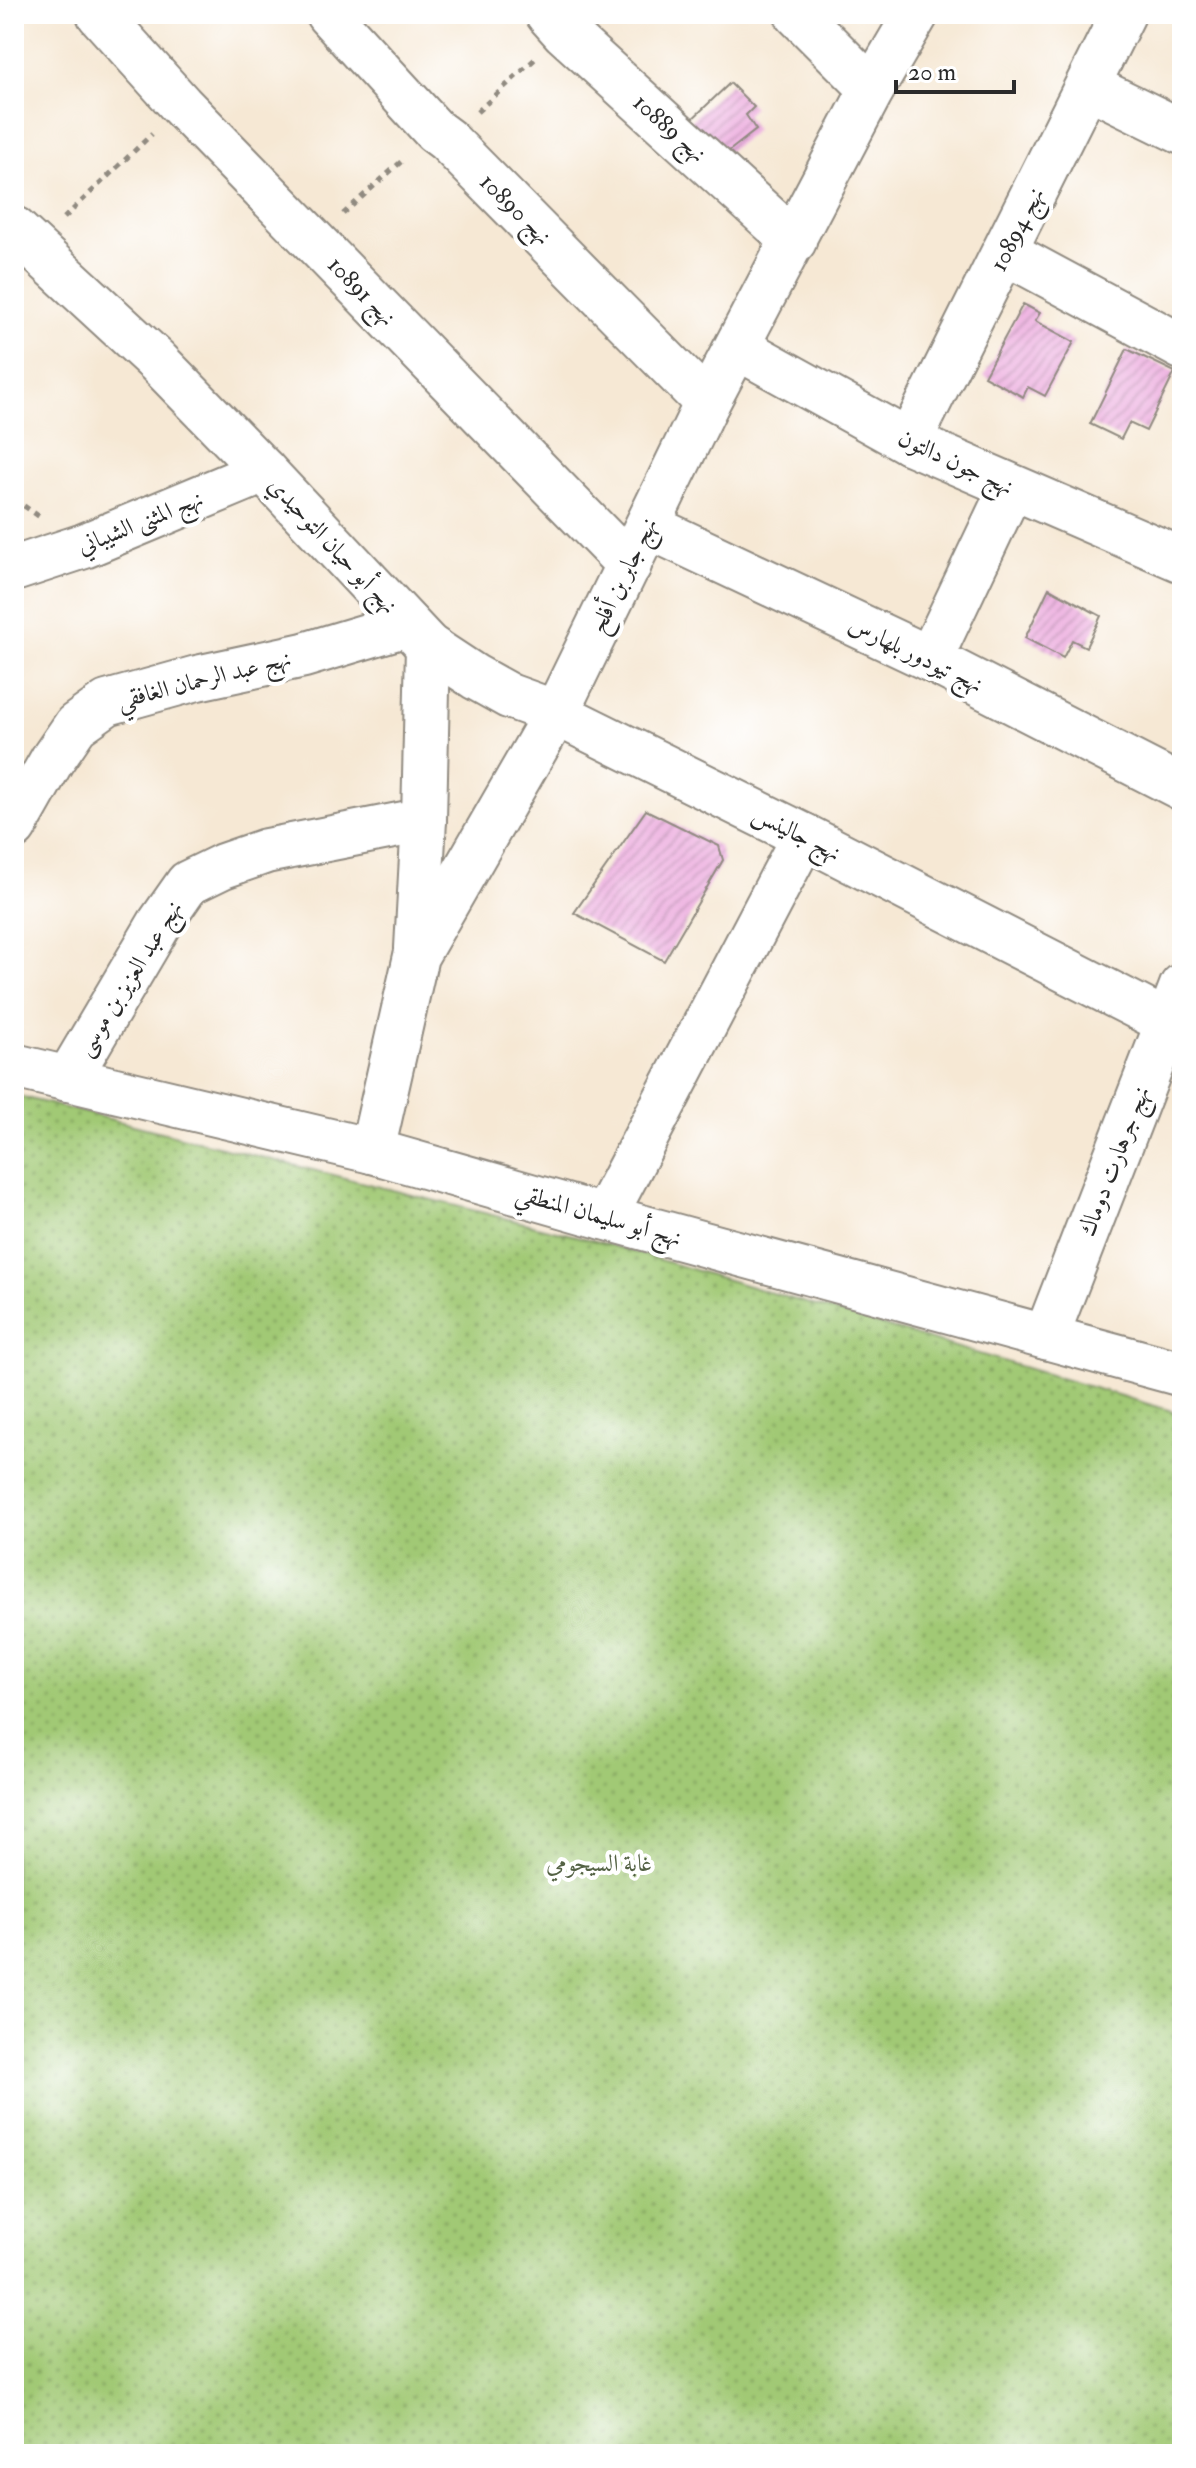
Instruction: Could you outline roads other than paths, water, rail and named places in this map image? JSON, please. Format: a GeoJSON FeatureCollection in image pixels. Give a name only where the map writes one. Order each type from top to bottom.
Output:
{"type":"FeatureCollection","features":[{"type":"Feature","properties":{"kind":"street","name":"نهج 10891"},"geometry":{"type":"LineString","coordinates":[[99,14],[181,105],[629,565]]}},
{"type":"Feature","properties":{"kind":"street","name":"نهج 10890"},"geometry":{"type":"LineString","coordinates":[[328,14],[441,136],[707,403]]}},
{"type":"Feature","properties":{"kind":"street"},"geometry":{"type":"LineString","coordinates":[[797,14],[872,89]]}},
{"type":"Feature","properties":{"kind":"street","name":"نهج جابر بن أفلح"},"geometry":{"type":"LineString","coordinates":[[372,1151],[416,956],[556,713],[707,403],[872,89],[916,14]]}},
{"type":"Feature","properties":{"kind":"street","name":"نهج 10894"},"geometry":{"type":"LineString","coordinates":[[909,442],[1123,14]]}},
{"type":"Feature","properties":{"kind":"street","name":"نهج 10889"},"geometry":{"type":"LineString","coordinates":[[556,23],[794,241]]}},
{"type":"Feature","properties":{"kind":"street"},"geometry":{"type":"LineString","coordinates":[[1088,86],[1182,132]]}},
{"type":"Feature","properties":{"kind":"street","name":"نهج أبو حيان التوحيدي"},"geometry":{"type":"LineString","coordinates":[[21,250],[157,361],[417,635]]}},
{"type":"Feature","properties":{"kind":"street"},"geometry":{"type":"LineString","coordinates":[[1005,252],[1182,347]]}},
{"type":"Feature","properties":{"kind":"street","name":"نهج جون دالتون"},"geometry":{"type":"LineString","coordinates":[[737,347],[909,442],[1182,560]]}},
{"type":"Feature","properties":{"kind":"street","name":"نهج المثنى الشيباني"},"geometry":{"type":"LineString","coordinates":[[14,569],[84,546],[264,471]]}},
{"type":"Feature","properties":{"kind":"street"},"geometry":{"type":"LineString","coordinates":[[930,659],[1011,488]]}},
{"type":"Feature","properties":{"kind":"street","name":"نهج تيودور بلهارس"},"geometry":{"type":"LineString","coordinates":[[648,526],[930,659],[1182,788]]}},
{"type":"Feature","properties":{"kind":"street"},"geometry":{"type":"LineString","coordinates":[[416,956],[424,820],[417,635]]}},
{"type":"Feature","properties":{"kind":"street","name":"نهج جالينس"},"geometry":{"type":"LineString","coordinates":[[417,635],[475,677],[509,696],[556,713],[804,836],[1174,1004]]}},
{"type":"Feature","properties":{"kind":"street","name":"نهج عبد الرحمان الغافقي"},"geometry":{"type":"LineString","coordinates":[[14,827],[76,725],[107,703],[197,678],[417,635]]}},
{"type":"Feature","properties":{"kind":"street","name":"نهج عبد العزيز بن موسى"},"geometry":{"type":"LineString","coordinates":[[68,1079],[160,923],[188,883],[223,866],[266,851],[424,820]]}},
{"type":"Feature","properties":{"kind":"street"},"geometry":{"type":"LineString","coordinates":[[604,1217],[804,836]]}},
{"type":"Feature","properties":{"kind":"street","name":"نهج جرهارت دوماك"},"geometry":{"type":"LineString","coordinates":[[1046,1337],[1174,1004]]}},
{"type":"Feature","properties":{"kind":"street","name":"نهج أبو سليمان المنطقي"},"geometry":{"type":"LineString","coordinates":[[14,1066],[372,1151],[1182,1374]]}},
{"type":"Feature","properties":{"kind":"park label","name":"غابة السيجومي"},"geometry":{"type":"Point","coordinates":[599,1863]}}]}
